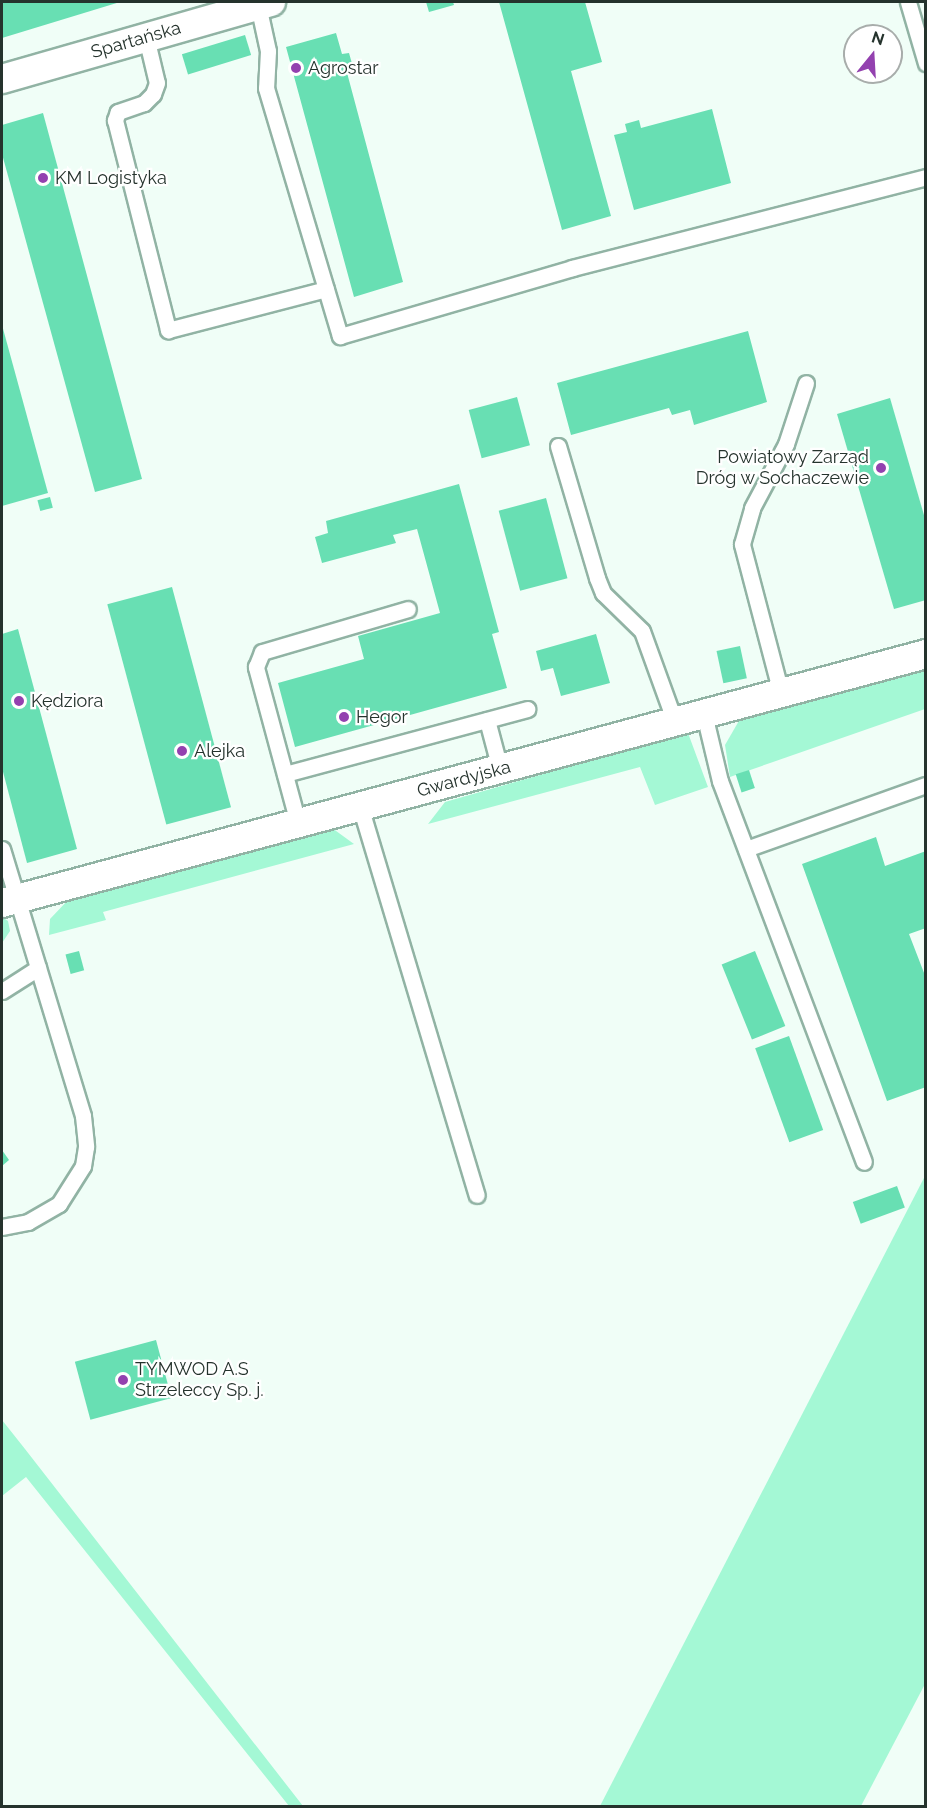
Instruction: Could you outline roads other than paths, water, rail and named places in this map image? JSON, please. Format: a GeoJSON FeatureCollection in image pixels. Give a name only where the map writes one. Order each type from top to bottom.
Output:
{"type":"FeatureCollection","features":[{"type":"Feature","properties":{"kind":"street","name":"Spartańska"},"geometry":{"type":"LineString","coordinates":[[2,79],[265,3]]}},
{"type":"Feature","properties":{"kind":"street","name":"Gwardyjska"},"geometry":{"type":"LineString","coordinates":[[9,901],[926,654]]}},
{"type":"Feature","properties":{"kind":"lane"},"geometry":{"type":"LineString","coordinates":[[908,2],[926,63]]}},
{"type":"Feature","properties":{"kind":"lane"},"geometry":{"type":"LineString","coordinates":[[265,3],[268,51],[266,88],[340,336],[572,268],[926,177]]}},
{"type":"Feature","properties":{"kind":"lane"},"geometry":{"type":"LineString","coordinates":[[146,37],[157,83],[153,94],[144,103],[118,112],[115,120],[168,330],[326,290]]}},
{"type":"Feature","properties":{"kind":"lane"},"geometry":{"type":"LineString","coordinates":[[781,693],[742,544],[752,508],[786,444],[806,383]]}},
{"type":"Feature","properties":{"kind":"lane"},"geometry":{"type":"LineString","coordinates":[[558,446],[597,578],[603,592],[642,631],[675,722]]}},
{"type":"Feature","properties":{"kind":"lane"},"geometry":{"type":"LineString","coordinates":[[298,823],[256,668],[262,652],[408,609]]}},
{"type":"Feature","properties":{"kind":"lane"},"geometry":{"type":"LineString","coordinates":[[285,774],[527,709]]}},
{"type":"Feature","properties":{"kind":"lane"},"geometry":{"type":"LineString","coordinates":[[704,714],[720,781],[864,1162]]}},
{"type":"Feature","properties":{"kind":"lane"},"geometry":{"type":"LineString","coordinates":[[487,720],[500,769]]}},
{"type":"Feature","properties":{"kind":"lane"},"geometry":{"type":"LineString","coordinates":[[746,849],[926,785]]}},
{"type":"Feature","properties":{"kind":"lane"},"geometry":{"type":"LineString","coordinates":[[360,806],[477,1195]]}},
{"type":"Feature","properties":{"kind":"lane"},"geometry":{"type":"LineString","coordinates":[[2,849],[9,901],[38,968],[83,1116],[86,1147],[83,1166],[59,1204],[28,1222],[2,1227]]}},
{"type":"Feature","properties":{"kind":"lane"},"geometry":{"type":"LineString","coordinates":[[2,991],[38,968]]}},
{"type":"Feature","properties":{"kind":"place","name":"Agrostar"},"geometry":{"type":"Point","coordinates":[296,68]}},
{"type":"Feature","properties":{"kind":"place","name":"KM Logistyka"},"geometry":{"type":"Point","coordinates":[43,178]}},
{"type":"Feature","properties":{"kind":"place","name":"Powiatowy Zarząd Dróg w Sochaczewie"},"geometry":{"type":"Point","coordinates":[881,468]}},
{"type":"Feature","properties":{"kind":"place","name":"Kędziora"},"geometry":{"type":"Point","coordinates":[19,701]}},
{"type":"Feature","properties":{"kind":"place","name":"Hegor"},"geometry":{"type":"Point","coordinates":[344,717]}},
{"type":"Feature","properties":{"kind":"place","name":"Alejka"},"geometry":{"type":"Point","coordinates":[182,751]}},
{"type":"Feature","properties":{"kind":"place","name":"TYMWOD A.S Strzeleccy Sp. j."},"geometry":{"type":"Point","coordinates":[123,1380]}}]}
